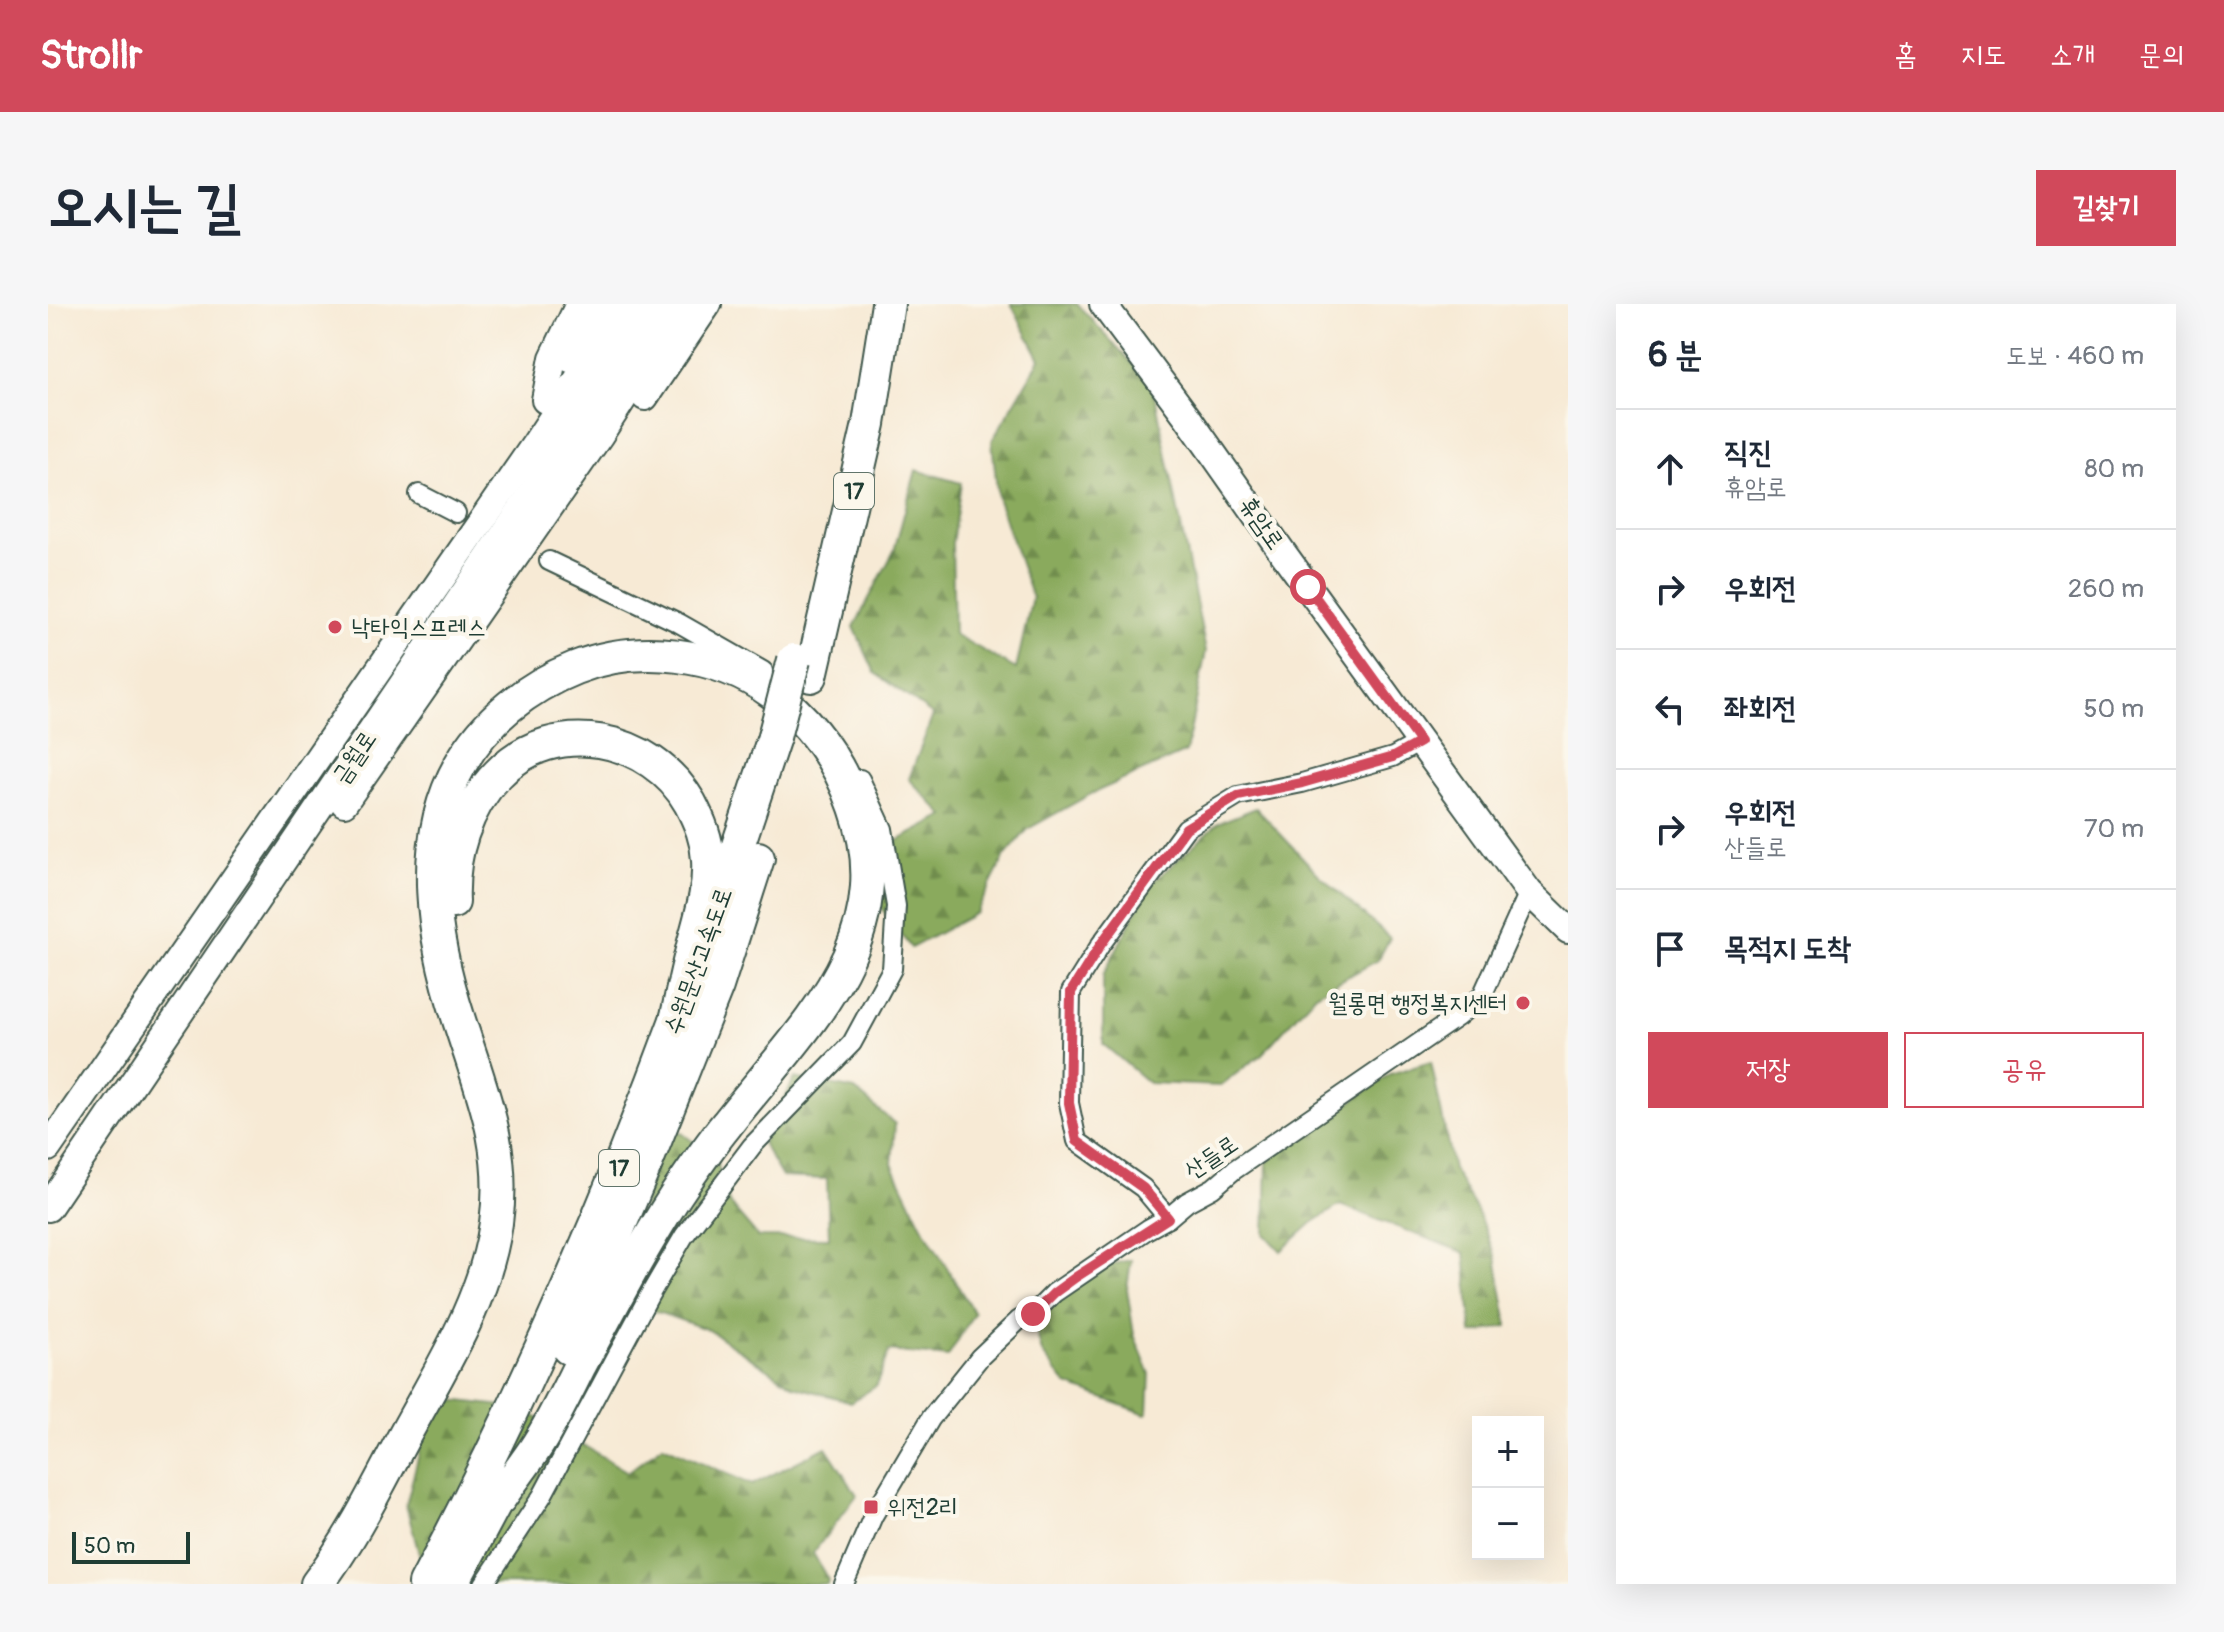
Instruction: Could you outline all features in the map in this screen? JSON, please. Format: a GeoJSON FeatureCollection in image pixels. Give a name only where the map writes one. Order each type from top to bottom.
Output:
{"type":"FeatureCollection","features":[{"type":"Feature","properties":{"kind":"highway","name":"수원문산고속도로"},"geometry":{"type":"LineString","coordinates":[[803,668],[869,304]]}},
{"type":"Feature","properties":{"kind":"highway","name":"수원문산고속도로"},"geometry":{"type":"LineString","coordinates":[[452,1584],[500,1498],[618,1229],[717,986],[869,424],[888,304]]}},
{"type":"Feature","properties":{"kind":"highway"},"geometry":{"type":"LineString","coordinates":[[317,1584],[354,1529],[461,1329],[492,1249],[497,1214],[496,1143],[486,1099],[443,965],[436,926],[433,854],[449,785],[468,750],[494,720],[520,697],[545,681],[579,666],[610,658],[672,655],[709,662],[741,674],[768,689],[791,708],[836,762],[860,822],[866,851],[863,908],[858,931],[838,981],[812,1022],[725,1126],[676,1195],[623,1283],[539,1443],[500,1498]]}},
{"type":"Feature","properties":{"kind":"highway"},"geometry":{"type":"LineString","coordinates":[[333,1584],[363,1541],[468,1351],[500,1279],[513,1228],[513,1150],[506,1113],[461,970],[454,931],[452,888],[457,852],[468,816],[499,772],[520,757],[542,746],[565,741],[609,741],[657,765],[684,793],[702,825],[708,861],[707,892],[676,1021]]}},
{"type":"Feature","properties":{"kind":"highway","name":"수원문산고속도로"},"geometry":{"type":"LineString","coordinates":[[425,1584],[480,1482],[574,1278],[625,1155],[782,743]]}},
{"type":"Feature","properties":{"kind":"main road"},"geometry":{"type":"LineString","coordinates":[[545,400],[553,358],[579,304]]}},
{"type":"Feature","properties":{"kind":"main road"},"geometry":{"type":"LineString","coordinates":[[147,1004],[151,968],[545,400],[604,304]]}},
{"type":"Feature","properties":{"kind":"main road","name":"금월로"},"geometry":{"type":"LineString","coordinates":[[48,1148],[535,444],[627,304]]}},
{"type":"Feature","properties":{"kind":"main road","name":"금월로"},"geometry":{"type":"LineString","coordinates":[[48,1208],[657,304]]}},
{"type":"Feature","properties":{"kind":"main road"},"geometry":{"type":"LineString","coordinates":[[174,1023],[223,977],[600,435],[684,304]]}},
{"type":"Feature","properties":{"kind":"main road"},"geometry":{"type":"LineString","coordinates":[[600,435],[636,411],[708,304]]}},
{"type":"Feature","properties":{"kind":"main road","name":"휴암로"},"geometry":{"type":"LineString","coordinates":[[1103,304],[1529,892],[1568,930]]}},
{"type":"Feature","properties":{"kind":"street"},"geometry":{"type":"LineString","coordinates":[[419,494],[456,513]]}},
{"type":"Feature","properties":{"kind":"street"},"geometry":{"type":"LineString","coordinates":[[484,1584],[542,1496],[684,1236],[752,1146],[852,1043],[892,969],[896,906],[883,829],[854,768],[823,728],[758,666],[679,623],[549,561]]}},
{"type":"Feature","properties":{"kind":"street"},"geometry":{"type":"LineString","coordinates":[[1168,1218],[1143,1188],[1077,1141],[1069,1103],[1071,992],[1101,944],[1186,828],[1238,796],[1302,783],[1393,757],[1420,742]]}},
{"type":"Feature","properties":{"kind":"street","name":"산들로"},"geometry":{"type":"LineString","coordinates":[[844,1584],[873,1516],[931,1418],[980,1357],[1019,1320],[1033,1314],[1054,1293],[1168,1218],[1187,1202],[1213,1188],[1234,1170],[1435,1033],[1482,996],[1529,892]]}},
{"type":"Feature","properties":{"kind":"green space"},"geometry":{"type":"Polygon","coordinates":[[[1011,304],[1077,304],[1153,386],[1206,651],[1186,752],[1093,793],[1028,829],[1005,856],[976,913],[911,948],[879,905],[884,848],[945,816],[909,779],[933,715],[875,673],[854,627],[894,551],[916,470],[961,483],[952,543],[954,634],[1016,669],[1032,598],[998,500],[992,441],[1040,359],[1011,304]]]}},
{"type":"Feature","properties":{"kind":"green space"},"geometry":{"type":"Polygon","coordinates":[[[1256,808],[1319,875],[1390,938],[1378,960],[1316,994],[1262,1054],[1220,1086],[1149,1083],[1103,1044],[1103,975],[1150,885],[1218,823],[1256,808]]]}},
{"type":"Feature","properties":{"kind":"green space"},"geometry":{"type":"Polygon","coordinates":[[[1431,1062],[1453,1169],[1477,1211],[1496,1257],[1508,1326],[1472,1334],[1465,1253],[1340,1205],[1312,1223],[1281,1251],[1265,1234],[1267,1162],[1390,1074],[1431,1062]]]}},
{"type":"Feature","properties":{"kind":"green space"},"geometry":{"type":"Polygon","coordinates":[[[795,1078],[855,1090],[895,1124],[892,1164],[921,1224],[974,1313],[948,1357],[889,1351],[876,1386],[851,1402],[794,1386],[709,1330],[643,1307],[633,1246],[666,1121],[716,1159],[729,1203],[758,1237],[829,1238],[827,1179],[782,1177],[762,1143],[795,1078]]]}},
{"type":"Feature","properties":{"kind":"green space"},"geometry":{"type":"Polygon","coordinates":[[[1131,1260],[1127,1289],[1134,1335],[1150,1374],[1146,1414],[1067,1385],[1042,1353],[1034,1321],[1063,1286],[1108,1265],[1131,1260]]]}},
{"type":"Feature","properties":{"kind":"green space"},"geometry":{"type":"Polygon","coordinates":[[[433,1398],[521,1408],[628,1472],[663,1445],[752,1485],[826,1447],[857,1495],[813,1553],[828,1580],[827,1584],[427,1584],[406,1505],[433,1398]]]}},
{"type":"Feature","properties":{"kind":"place","name":"낙타익스프레스"},"geometry":{"type":"Point","coordinates":[335,627]}},
{"type":"Feature","properties":{"kind":"place","name":"월롱면 행정복지센터"},"geometry":{"type":"Point","coordinates":[1523,1003]}},
{"type":"Feature","properties":{"kind":"place","name":"위전2리"},"geometry":{"type":"Point","coordinates":[871,1507]}},
{"type":"Feature","properties":{"kind":"route"},"geometry":{"type":"LineString","coordinates":[[1033,1314],[1076,1277],[1168,1218],[1143,1188],[1077,1141],[1069,1103],[1071,992],[1101,944],[1186,828],[1238,796],[1302,783],[1393,757],[1420,742],[1308,587]]}}]}
